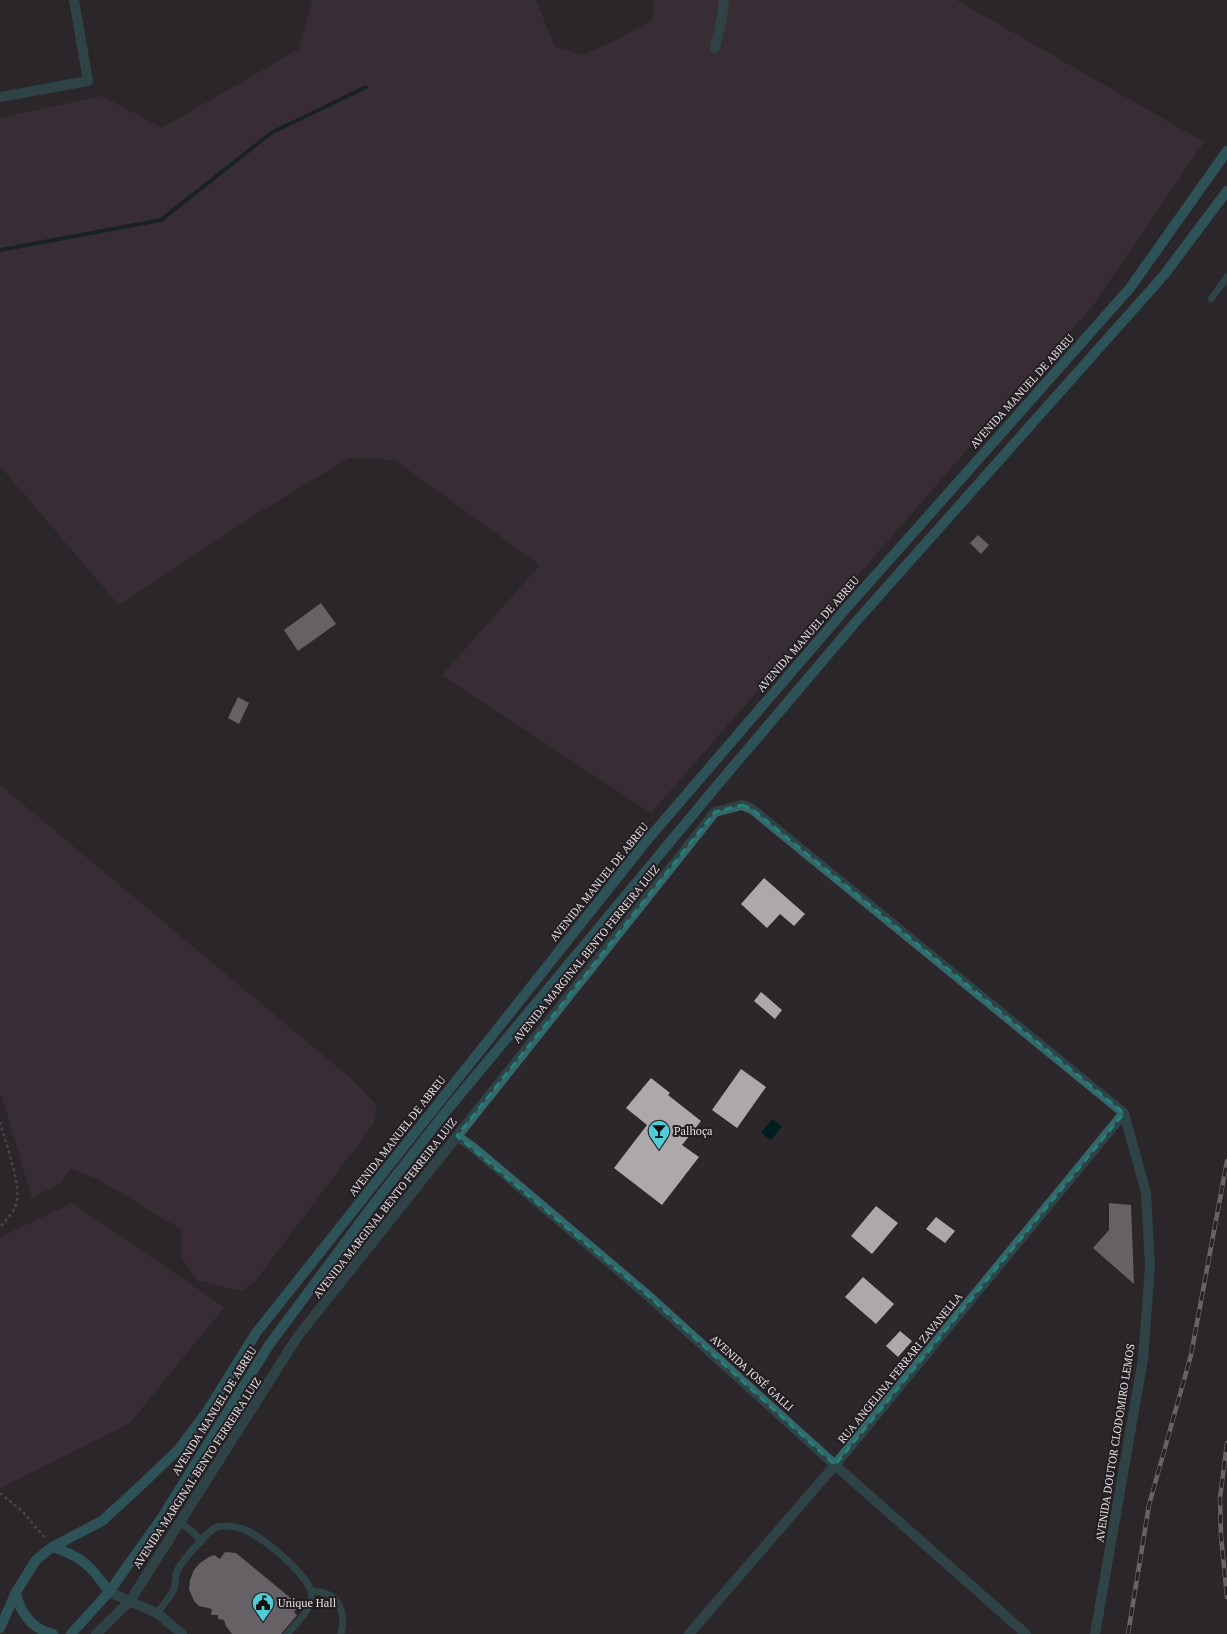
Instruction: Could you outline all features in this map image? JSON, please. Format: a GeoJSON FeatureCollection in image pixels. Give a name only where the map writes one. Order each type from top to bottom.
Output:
{"type":"FeatureCollection","features":[{"type":"Feature","properties":{"kind":"main road","name":"AVENIDA MANUEL DE ABREU"},"geometry":{"type":"LineString","coordinates":[[0,1628],[16,1592],[36,1560],[52,1548],[102,1520],[179,1449],[208,1410],[256,1333],[649,838],[843,612],[1130,288],[1227,151]]}},
{"type":"Feature","properties":{"kind":"main road","name":"AVENIDA MANUEL DE ABREU"},"geometry":{"type":"LineString","coordinates":[[71,1634],[110,1592],[163,1516],[269,1345],[376,1201],[448,1109],[720,782],[853,625],[1164,275],[1227,191]]}},
{"type":"Feature","properties":{"kind":"main road"},"geometry":{"type":"LineString","coordinates":[[52,1548],[78,1557],[94,1569],[110,1592]]}},
{"type":"Feature","properties":{"kind":"main road"},"geometry":{"type":"LineString","coordinates":[[16,1592],[17,1600],[23,1614],[34,1625],[47,1633],[53,1634]]}},
{"type":"Feature","properties":{"kind":"street"},"geometry":{"type":"LineString","coordinates":[[0,97],[88,81],[74,0]]}},
{"type":"Feature","properties":{"kind":"street"},"geometry":{"type":"LineString","coordinates":[[715,48],[724,0]]}},
{"type":"Feature","properties":{"kind":"street","name":"AVENIDA MARGINAL BENTO FERREIRA LUIZ"},"geometry":{"type":"LineString","coordinates":[[96,1634],[130,1601],[298,1336],[715,812],[742,805],[752,809],[1124,1113]]}},
{"type":"Feature","properties":{"kind":"street","name":"RUA ANGELINA FERRARI ZAVANELLA"},"geometry":{"type":"LineString","coordinates":[[689,1634],[835,1465],[1124,1113]]}},
{"type":"Feature","properties":{"kind":"street","name":"AVENIDA DOUTOR CLODOMIRO LEMOS"},"geometry":{"type":"LineString","coordinates":[[1095,1634],[1143,1359],[1150,1266],[1146,1193],[1124,1113]]}},
{"type":"Feature","properties":{"kind":"street","name":"AVENIDA JOSÉ GALLI"},"geometry":{"type":"LineString","coordinates":[[457,1136],[475,1149],[645,1293],[835,1465],[1026,1634]]}},
{"type":"Feature","properties":{"kind":"street"},"geometry":{"type":"LineString","coordinates":[[110,1592],[157,1613],[182,1634]]}},
{"type":"Feature","properties":{"kind":"lane"},"geometry":{"type":"LineString","coordinates":[[1211,299],[1227,277]]}},
{"type":"Feature","properties":{"kind":"lane"},"geometry":{"type":"LineString","coordinates":[[180,1522],[195,1534],[201,1542]]}},
{"type":"Feature","properties":{"kind":"lane"},"geometry":{"type":"LineString","coordinates":[[157,1613],[174,1590],[175,1579],[184,1559],[214,1528],[240,1528],[259,1538],[283,1557],[303,1576],[311,1591],[310,1605],[287,1634]]}},
{"type":"Feature","properties":{"kind":"lane"},"geometry":{"type":"LineString","coordinates":[[311,1591],[320,1591],[334,1599],[341,1608],[343,1617],[341,1634]]}},
{"type":"Feature","properties":{"kind":"path"},"geometry":{"type":"LineString","coordinates":[[0,1122],[18,1192],[16,1207],[0,1228]]}},
{"type":"Feature","properties":{"kind":"path"},"geometry":{"type":"LineString","coordinates":[[0,1493],[23,1512],[52,1548]]}},
{"type":"Feature","properties":{"kind":"highlighted area"},"geometry":{"type":"Polygon","coordinates":[[[742,805],[752,809],[1124,1113],[835,1465],[645,1293],[457,1136],[715,812],[742,805]]]}},
{"type":"Feature","properties":{"kind":"shaded area"},"geometry":{"type":"Polygon","coordinates":[[[312,0],[536,0],[555,47],[583,55],[619,39],[652,20],[654,0],[956,0],[1204,142],[1093,305],[651,813],[442,675],[540,565],[395,460],[349,458],[258,513],[119,605],[0,466],[0,118],[102,96],[162,128],[299,49],[312,0]]]}},
{"type":"Feature","properties":{"kind":"shaded area"},"geometry":{"type":"Polygon","coordinates":[[[0,785],[350,1078],[376,1105],[375,1122],[256,1280],[242,1291],[197,1280],[181,1257],[182,1230],[98,1179],[71,1169],[59,1184],[32,1198],[0,1094],[0,785]]]}},
{"type":"Feature","properties":{"kind":"shaded area"},"geometry":{"type":"Polygon","coordinates":[[[72,1203],[224,1307],[130,1423],[0,1488],[0,1237],[72,1203]]]}},
{"type":"Feature","properties":{"kind":"water"},"geometry":{"type":"Polygon","coordinates":[[[772,1119],[782,1126],[771,1140],[761,1133],[772,1119]]]}},
{"type":"Feature","properties":{"kind":"building"},"geometry":{"type":"Polygon","coordinates":[[[978,535],[989,545],[981,554],[970,543],[978,535]]]}},
{"type":"Feature","properties":{"kind":"building"},"geometry":{"type":"Polygon","coordinates":[[[321,603],[336,624],[298,651],[284,630],[321,603]]]}},
{"type":"Feature","properties":{"kind":"building"},"geometry":{"type":"Polygon","coordinates":[[[238,697],[249,703],[239,724],[228,718],[238,697]]]}},
{"type":"Feature","properties":{"kind":"building"},"geometry":{"type":"Polygon","coordinates":[[[764,878],[805,914],[794,926],[780,914],[767,928],[741,904],[764,878]]]}},
{"type":"Feature","properties":{"kind":"building"},"geometry":{"type":"Polygon","coordinates":[[[761,992],[782,1010],[775,1019],[754,1001],[761,992]]]}},
{"type":"Feature","properties":{"kind":"building"},"geometry":{"type":"Polygon","coordinates":[[[741,1069],[766,1087],[737,1128],[712,1110],[741,1069]]]}},
{"type":"Feature","properties":{"kind":"building","name":"Palhoça"},"geometry":{"type":"Polygon","coordinates":[[[651,1078],[670,1093],[668,1095],[701,1121],[682,1145],[699,1157],[662,1205],[614,1168],[647,1125],[626,1108],[651,1078]]]}},
{"type":"Feature","properties":{"kind":"building"},"geometry":{"type":"Polygon","coordinates":[[[1109,1203],[1131,1205],[1134,1284],[1093,1248],[1109,1230],[1109,1203]]]}},
{"type":"Feature","properties":{"kind":"building"},"geometry":{"type":"Polygon","coordinates":[[[876,1206],[898,1223],[872,1254],[851,1236],[876,1206]]]}},
{"type":"Feature","properties":{"kind":"building"},"geometry":{"type":"Polygon","coordinates":[[[936,1217],[955,1231],[945,1243],[926,1229],[936,1217]]]}},
{"type":"Feature","properties":{"kind":"building"},"geometry":{"type":"Polygon","coordinates":[[[863,1277],[894,1304],[876,1324],[845,1297],[863,1277]]]}},
{"type":"Feature","properties":{"kind":"building"},"geometry":{"type":"Polygon","coordinates":[[[900,1331],[912,1341],[898,1357],[886,1346],[900,1331]]]}},
{"type":"Feature","properties":{"kind":"building"},"geometry":{"type":"Polygon","coordinates":[[[225,1552],[236,1553],[299,1605],[294,1612],[297,1615],[281,1634],[232,1634],[226,1626],[224,1620],[218,1619],[218,1615],[211,1615],[212,1609],[199,1606],[194,1601],[189,1589],[190,1580],[194,1570],[200,1563],[209,1557],[214,1555],[220,1559],[225,1552]]]}},
{"type":"Feature","properties":{"kind":"waterway"},"geometry":{"type":"LineString","coordinates":[[0,250],[161,220],[271,133],[366,87]]}},
{"type":"Feature","properties":{"kind":"railway"},"geometry":{"type":"LineString","coordinates":[[1128,1634],[1149,1505],[1191,1355],[1227,1161]]}},
{"type":"Feature","properties":{"kind":"railway"},"geometry":{"type":"LineString","coordinates":[[1227,1443],[1220,1498],[1221,1536],[1227,1597]]}},
{"type":"Feature","properties":{"kind":"place","name":"Palhoça"},"geometry":{"type":"Point","coordinates":[659,1150]}},
{"type":"Feature","properties":{"kind":"place","name":"Unique Hall"},"geometry":{"type":"Point","coordinates":[263,1622]}}]}
